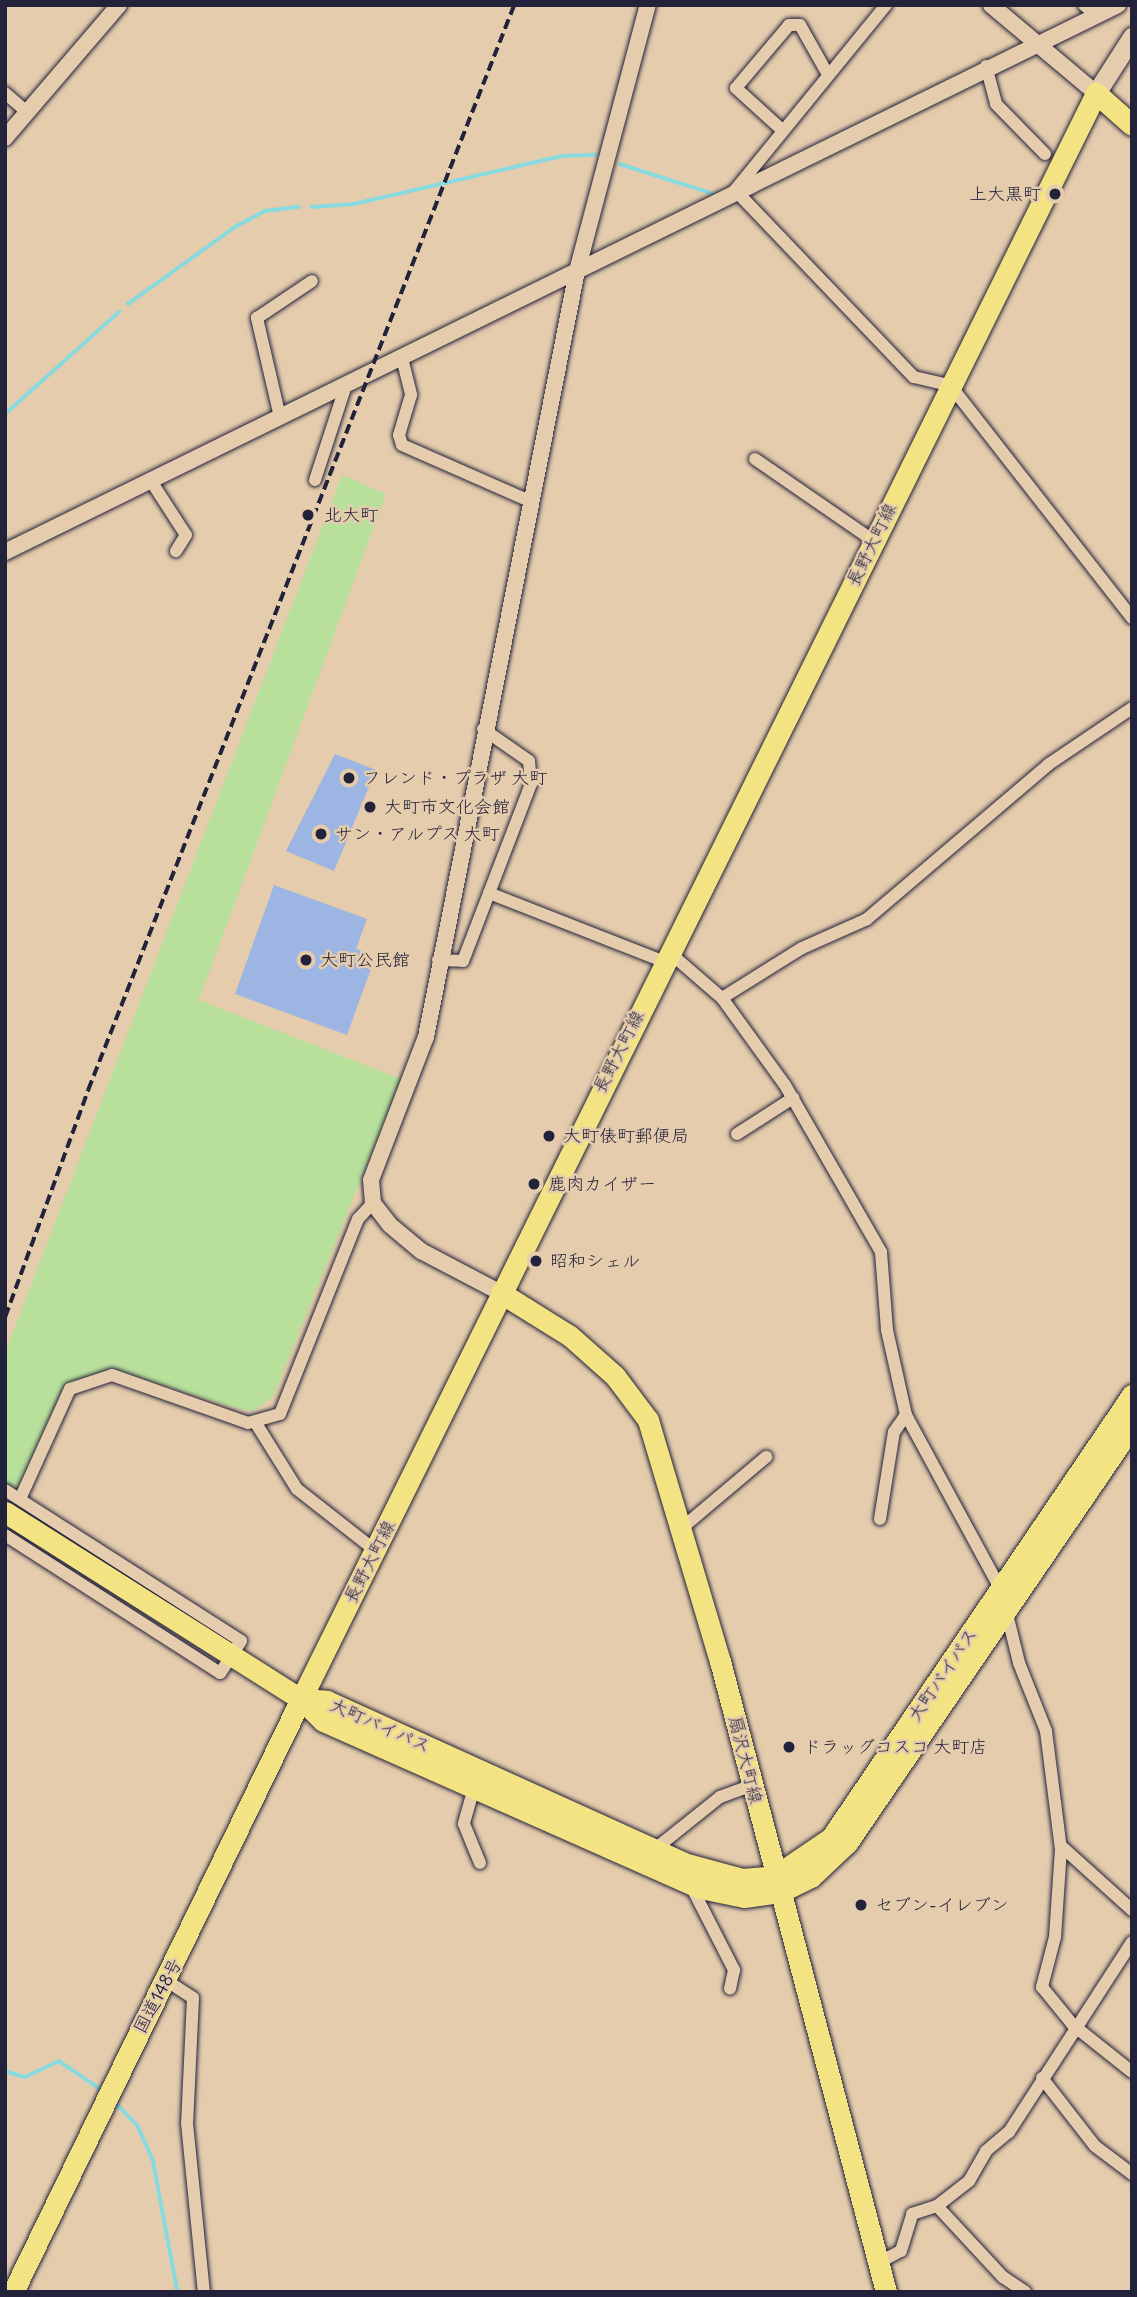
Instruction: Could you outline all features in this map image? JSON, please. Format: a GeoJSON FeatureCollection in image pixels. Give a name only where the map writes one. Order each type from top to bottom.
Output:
{"type":"FeatureCollection","features":[{"type":"Feature","properties":{"kind":"main road"},"geometry":{"type":"LineString","coordinates":[[1132,37],[1096,93],[1132,125]]}},
{"type":"Feature","properties":{"kind":"main road","name":"長野大町線"},"geometry":{"type":"LineString","coordinates":[[301,1699],[1096,93]]}},
{"type":"Feature","properties":{"kind":"main road","name":"扇沢大町線"},"geometry":{"type":"LineString","coordinates":[[501,1293],[570,1336],[615,1376],[648,1420],[683,1527],[886,2292]]}},
{"type":"Feature","properties":{"kind":"main road","name":"大町バイパス"},"geometry":{"type":"LineString","coordinates":[[301,1699],[323,1721],[690,1884],[744,1897],[777,1884],[811,1877],[847,1843],[1132,1395]]}},
{"type":"Feature","properties":{"kind":"main road","name":"大町バイパス"},"geometry":{"type":"LineString","coordinates":[[1004,1600],[1132,1426]]}},
{"type":"Feature","properties":{"kind":"main road"},"geometry":{"type":"LineString","coordinates":[[13,1506],[232,1656],[301,1699]]}},
{"type":"Feature","properties":{"kind":"main road","name":"大町バイパス"},"geometry":{"type":"LineString","coordinates":[[301,1699],[327,1701],[720,1876],[777,1884]]}},
{"type":"Feature","properties":{"kind":"main road","name":"国道148号"},"geometry":{"type":"LineString","coordinates":[[13,2292],[167,1981],[301,1699]]}},
{"type":"Feature","properties":{"kind":"street"},"geometry":{"type":"LineString","coordinates":[[5,138],[119,5]]}},
{"type":"Feature","properties":{"kind":"street"},"geometry":{"type":"LineString","coordinates":[[501,1293],[421,1251],[373,1203],[371,1180],[426,1037],[438,960],[483,729],[533,502],[577,271],[648,5]]}},
{"type":"Feature","properties":{"kind":"street"},"geometry":{"type":"LineString","coordinates":[[735,190],[780,129],[886,5]]}},
{"type":"Feature","properties":{"kind":"street"},"geometry":{"type":"LineString","coordinates":[[991,5],[1096,93]]}},
{"type":"Feature","properties":{"kind":"street"},"geometry":{"type":"LineString","coordinates":[[5,552],[402,358],[1034,43],[1090,10],[1118,5]]}},
{"type":"Feature","properties":{"kind":"street"},"geometry":{"type":"LineString","coordinates":[[780,129],[736,88],[789,25],[800,25],[827,74]]}},
{"type":"Feature","properties":{"kind":"street"},"geometry":{"type":"LineString","coordinates":[[986,66],[996,104],[1045,154]]}},
{"type":"Feature","properties":{"kind":"street"},"geometry":{"type":"LineString","coordinates":[[5,93],[27,112]]}},
{"type":"Feature","properties":{"kind":"street"},"geometry":{"type":"LineString","coordinates":[[735,190],[914,377],[950,385],[1132,618]]}},
{"type":"Feature","properties":{"kind":"street"},"geometry":{"type":"LineString","coordinates":[[280,417],[257,318],[312,281]]}},
{"type":"Feature","properties":{"kind":"street"},"geometry":{"type":"LineString","coordinates":[[402,358],[411,395],[399,435],[402,445],[533,502]]}},
{"type":"Feature","properties":{"kind":"street"},"geometry":{"type":"LineString","coordinates":[[315,480],[346,385]]}},
{"type":"Feature","properties":{"kind":"street"},"geometry":{"type":"LineString","coordinates":[[755,459],[874,541]]}},
{"type":"Feature","properties":{"kind":"street"},"geometry":{"type":"LineString","coordinates":[[151,481],[186,535],[176,551]]}},
{"type":"Feature","properties":{"kind":"street"},"geometry":{"type":"LineString","coordinates":[[722,998],[802,948],[867,919],[1049,764],[1132,708]]}},
{"type":"Feature","properties":{"kind":"street"},"geometry":{"type":"LineString","coordinates":[[438,960],[463,961],[533,769],[483,729]]}},
{"type":"Feature","properties":{"kind":"street"},"geometry":{"type":"LineString","coordinates":[[489,893],[668,957],[722,998],[793,1098],[881,1252],[887,1330],[906,1415],[1004,1600],[1019,1663],[1046,1731],[1061,1846],[1055,1937],[1042,1987],[1073,2025],[1132,2072]]}},
{"type":"Feature","properties":{"kind":"street"},"geometry":{"type":"LineString","coordinates":[[737,1134],[793,1098]]}},
{"type":"Feature","properties":{"kind":"street"},"geometry":{"type":"LineString","coordinates":[[257,1425],[288,1405],[358,1219],[373,1203]]}},
{"type":"Feature","properties":{"kind":"street"},"geometry":{"type":"LineString","coordinates":[[13,1506],[70,1389],[112,1375],[257,1425],[297,1489],[376,1551]]}},
{"type":"Feature","properties":{"kind":"street"},"geometry":{"type":"LineString","coordinates":[[880,1519],[894,1432],[906,1415]]}},
{"type":"Feature","properties":{"kind":"street"},"geometry":{"type":"LineString","coordinates":[[683,1527],[766,1457]]}},
{"type":"Feature","properties":{"kind":"street"},"geometry":{"type":"LineString","coordinates":[[5,1490],[13,1506]]}},
{"type":"Feature","properties":{"kind":"street"},"geometry":{"type":"LineString","coordinates":[[5,1535],[220,1673],[232,1656]]}},
{"type":"Feature","properties":{"kind":"street"},"geometry":{"type":"LineString","coordinates":[[655,1849],[720,1797],[751,1786]]}},
{"type":"Feature","properties":{"kind":"street"},"geometry":{"type":"LineString","coordinates":[[474,1788],[464,1824],[480,1863]]}},
{"type":"Feature","properties":{"kind":"street"},"geometry":{"type":"LineString","coordinates":[[1061,1846],[1132,1910]]}},
{"type":"Feature","properties":{"kind":"street"},"geometry":{"type":"LineString","coordinates":[[690,1884],[734,1970],[730,1989]]}},
{"type":"Feature","properties":{"kind":"street"},"geometry":{"type":"LineString","coordinates":[[878,2263],[901,2251],[912,2214],[937,2206],[969,2181],[1042,2078],[1073,2025],[1132,1942]]}},
{"type":"Feature","properties":{"kind":"street"},"geometry":{"type":"LineString","coordinates":[[167,1981],[193,1998],[187,2123],[204,2292]]}},
{"type":"Feature","properties":{"kind":"street"},"geometry":{"type":"LineString","coordinates":[[1042,2078],[1095,2146],[1132,2174]]}},
{"type":"Feature","properties":{"kind":"street"},"geometry":{"type":"LineString","coordinates":[[937,2206],[1025,2292]]}},
{"type":"Feature","properties":{"kind":"green space"},"geometry":{"type":"Polygon","coordinates":[[[342,475],[386,494],[199,1000],[401,1079],[273,1397],[253,1411],[235,1408],[113,1369],[64,1385],[19,1485],[12,1487],[5,1483],[5,1353],[342,475]]]}},
{"type":"Feature","properties":{"kind":"building"},"geometry":{"type":"Polygon","coordinates":[[[335,754],[376,770],[334,871],[286,851],[335,754]]]}},
{"type":"Feature","properties":{"kind":"building","name":"大町公民館"},"geometry":{"type":"Polygon","coordinates":[[[274,885],[367,919],[356,949],[367,953],[362,966],[371,969],[347,1035],[235,994],[274,885]]]}},
{"type":"Feature","properties":{"kind":"waterway"},"geometry":{"type":"LineString","coordinates":[[312,207],[354,204],[562,156],[595,155]]}},
{"type":"Feature","properties":{"kind":"waterway"},"geometry":{"type":"LineString","coordinates":[[620,164],[711,193]]}},
{"type":"Feature","properties":{"kind":"waterway"},"geometry":{"type":"LineString","coordinates":[[128,304],[235,227],[265,211],[299,207]]}},
{"type":"Feature","properties":{"kind":"waterway"},"geometry":{"type":"LineString","coordinates":[[5,414],[119,312]]}},
{"type":"Feature","properties":{"kind":"waterway"},"geometry":{"type":"LineString","coordinates":[[5,2071],[25,2077],[59,2061],[102,2090]]}},
{"type":"Feature","properties":{"kind":"waterway"},"geometry":{"type":"LineString","coordinates":[[113,2100],[138,2126],[153,2159],[178,2292]]}},
{"type":"Feature","properties":{"kind":"railway"},"geometry":{"type":"LineString","coordinates":[[5,1317],[88,1090],[514,5]]}},
{"type":"Feature","properties":{"kind":"place","name":"上大黒町"},"geometry":{"type":"Point","coordinates":[1055,194]}},
{"type":"Feature","properties":{"kind":"place","name":"北大町"},"geometry":{"type":"Point","coordinates":[308,515]}},
{"type":"Feature","properties":{"kind":"place","name":"フレンド・プラザ 大町"},"geometry":{"type":"Point","coordinates":[349,778]}},
{"type":"Feature","properties":{"kind":"place","name":"大町市文化会館"},"geometry":{"type":"Point","coordinates":[370,807]}},
{"type":"Feature","properties":{"kind":"place","name":"サン・アルプス 大町"},"geometry":{"type":"Point","coordinates":[321,834]}},
{"type":"Feature","properties":{"kind":"place","name":"大町公民館"},"geometry":{"type":"Point","coordinates":[306,960]}},
{"type":"Feature","properties":{"kind":"place","name":"大町俵町郵便局"},"geometry":{"type":"Point","coordinates":[549,1136]}},
{"type":"Feature","properties":{"kind":"place","name":"鹿肉カイザー"},"geometry":{"type":"Point","coordinates":[534,1184]}},
{"type":"Feature","properties":{"kind":"place","name":"昭和シェル"},"geometry":{"type":"Point","coordinates":[536,1261]}},
{"type":"Feature","properties":{"kind":"place","name":"ドラッグコスコ 大町店"},"geometry":{"type":"Point","coordinates":[789,1747]}},
{"type":"Feature","properties":{"kind":"place","name":"セブン-イレブン"},"geometry":{"type":"Point","coordinates":[861,1905]}}]}
